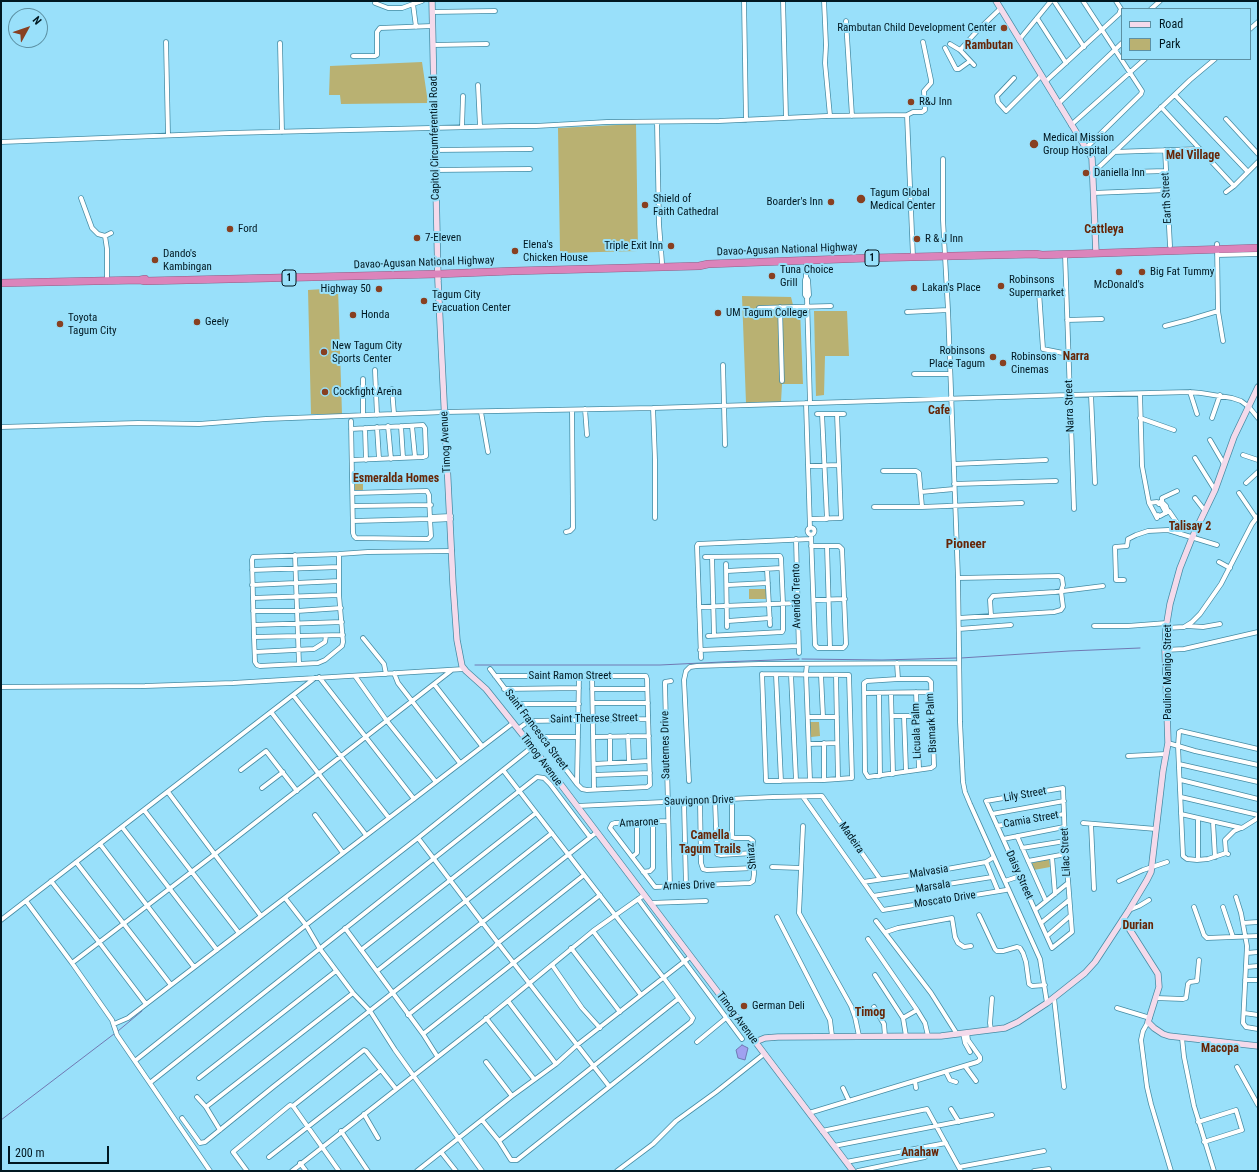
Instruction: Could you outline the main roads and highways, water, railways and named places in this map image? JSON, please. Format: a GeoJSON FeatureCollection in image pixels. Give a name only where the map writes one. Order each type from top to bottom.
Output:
{"type":"FeatureCollection","features":[{"type":"Feature","properties":{"kind":"highway","name":"Davao-Agusan National Highway"},"geometry":{"type":"LineString","coordinates":[[1,283],[140,280],[145,282],[210,278],[500,269],[699,266],[708,264],[806,260],[1042,255],[1170,246],[1217,249],[1258,244]]}},
{"type":"Feature","properties":{"kind":"highway","name":"Davao-Agusan National Highway"},"geometry":{"type":"LineString","coordinates":[[1036,254],[1041,251],[1258,248]]}},
{"type":"Feature","properties":{"kind":"highway","name":"Davao-Agusan National Highway"},"geometry":{"type":"LineString","coordinates":[[648,266],[698,262],[708,264]]}},
{"type":"Feature","properties":{"kind":"water"},"geometry":{"type":"Polygon","coordinates":[[[742,1045],[748,1048],[745,1060],[738,1058],[736,1050],[742,1045]]]}},
{"type":"Feature","properties":{"kind":"waterway"},"geometry":{"type":"LineString","coordinates":[[961,658],[1140,648]]}},
{"type":"Feature","properties":{"kind":"waterway"},"geometry":{"type":"LineString","coordinates":[[802,659],[882,660],[957,658]]}},
{"type":"Feature","properties":{"kind":"waterway"},"geometry":{"type":"LineString","coordinates":[[475,665],[660,665],[799,659]]}},
{"type":"Feature","properties":{"kind":"waterway"},"geometry":{"type":"LineString","coordinates":[[118,1031],[142,1011]]}},
{"type":"Feature","properties":{"kind":"waterway"},"geometry":{"type":"LineString","coordinates":[[1,1120],[114,1034]]}},
{"type":"Feature","properties":{"kind":"place","name":"Rambutan Child Development Center"},"geometry":{"type":"Point","coordinates":[1004,28]}},
{"type":"Feature","properties":{"kind":"place","name":"R&J Inn"},"geometry":{"type":"Point","coordinates":[911,102]}},
{"type":"Feature","properties":{"kind":"place","name":"Medical Mission Group Hospital"},"geometry":{"type":"Point","coordinates":[1034,144]}},
{"type":"Feature","properties":{"kind":"place","name":"Daniella Inn"},"geometry":{"type":"Point","coordinates":[1086,173]}},
{"type":"Feature","properties":{"kind":"place","name":"Tagum Global Medical Center"},"geometry":{"type":"Point","coordinates":[861,199]}},
{"type":"Feature","properties":{"kind":"place","name":"Boarder's Inn"},"geometry":{"type":"Point","coordinates":[831,202]}},
{"type":"Feature","properties":{"kind":"place","name":"Shield of Faith Cathedral"},"geometry":{"type":"Point","coordinates":[645,205]}},
{"type":"Feature","properties":{"kind":"place","name":"Ford"},"geometry":{"type":"Point","coordinates":[230,229]}},
{"type":"Feature","properties":{"kind":"place","name":"7-Eleven"},"geometry":{"type":"Point","coordinates":[417,238]}},
{"type":"Feature","properties":{"kind":"place","name":"R & J Inn"},"geometry":{"type":"Point","coordinates":[917,239]}},
{"type":"Feature","properties":{"kind":"place","name":"Triple Exit Inn"},"geometry":{"type":"Point","coordinates":[671,246]}},
{"type":"Feature","properties":{"kind":"place","name":"Elena's Chicken House"},"geometry":{"type":"Point","coordinates":[515,251]}},
{"type":"Feature","properties":{"kind":"place","name":"Dando's Kambingan"},"geometry":{"type":"Point","coordinates":[155,260]}},
{"type":"Feature","properties":{"kind":"place","name":"McDonald's"},"geometry":{"type":"Point","coordinates":[1119,272]}},
{"type":"Feature","properties":{"kind":"place","name":"Big Fat Tummy"},"geometry":{"type":"Point","coordinates":[1142,272]}},
{"type":"Feature","properties":{"kind":"place","name":"Tuna Choice Grill"},"geometry":{"type":"Point","coordinates":[772,276]}},
{"type":"Feature","properties":{"kind":"place","name":"Robinsons Supermarket"},"geometry":{"type":"Point","coordinates":[1001,286]}},
{"type":"Feature","properties":{"kind":"place","name":"Lakan's Place"},"geometry":{"type":"Point","coordinates":[914,288]}},
{"type":"Feature","properties":{"kind":"place","name":"Highway 50"},"geometry":{"type":"Point","coordinates":[379,289]}},
{"type":"Feature","properties":{"kind":"place","name":"Tagum City Evacuation Center"},"geometry":{"type":"Point","coordinates":[424,301]}},
{"type":"Feature","properties":{"kind":"place","name":"UM Tagum College"},"geometry":{"type":"Point","coordinates":[718,313]}},
{"type":"Feature","properties":{"kind":"place","name":"Honda"},"geometry":{"type":"Point","coordinates":[353,315]}},
{"type":"Feature","properties":{"kind":"place","name":"Geely"},"geometry":{"type":"Point","coordinates":[197,322]}},
{"type":"Feature","properties":{"kind":"place","name":"Toyota Tagum City"},"geometry":{"type":"Point","coordinates":[60,324]}},
{"type":"Feature","properties":{"kind":"place","name":"New Tagum City Sports Center"},"geometry":{"type":"Point","coordinates":[324,352]}},
{"type":"Feature","properties":{"kind":"place","name":"Robinsons Place Tagum"},"geometry":{"type":"Point","coordinates":[993,357]}},
{"type":"Feature","properties":{"kind":"place","name":"Robinsons Cinemas"},"geometry":{"type":"Point","coordinates":[1003,363]}},
{"type":"Feature","properties":{"kind":"place","name":"Cockfight Arena"},"geometry":{"type":"Point","coordinates":[325,392]}},
{"type":"Feature","properties":{"kind":"place","name":"German Deli"},"geometry":{"type":"Point","coordinates":[744,1006]}},
{"type":"Feature","properties":{"kind":"district","name":"Rambutan"},"geometry":{"type":"Point","coordinates":[989,46]}},
{"type":"Feature","properties":{"kind":"district","name":"Mel Village"},"geometry":{"type":"Point","coordinates":[1193,156]}},
{"type":"Feature","properties":{"kind":"district","name":"Cattleya"},"geometry":{"type":"Point","coordinates":[1104,230]}},
{"type":"Feature","properties":{"kind":"district","name":"Narra"},"geometry":{"type":"Point","coordinates":[1076,357]}},
{"type":"Feature","properties":{"kind":"district","name":"Cafe"},"geometry":{"type":"Point","coordinates":[939,411]}},
{"type":"Feature","properties":{"kind":"district","name":"Esmeralda Homes"},"geometry":{"type":"Point","coordinates":[396,479]}},
{"type":"Feature","properties":{"kind":"district","name":"Talisay 2"},"geometry":{"type":"Point","coordinates":[1190,527]}},
{"type":"Feature","properties":{"kind":"district","name":"Pioneer"},"geometry":{"type":"Point","coordinates":[966,545]}},
{"type":"Feature","properties":{"kind":"district","name":"Camella Tagum Trails"},"geometry":{"type":"Point","coordinates":[710,843]}},
{"type":"Feature","properties":{"kind":"district","name":"Durian"},"geometry":{"type":"Point","coordinates":[1138,926]}},
{"type":"Feature","properties":{"kind":"district","name":"Timog"},"geometry":{"type":"Point","coordinates":[870,1013]}},
{"type":"Feature","properties":{"kind":"district","name":"Macopa"},"geometry":{"type":"Point","coordinates":[1220,1049]}},
{"type":"Feature","properties":{"kind":"district","name":"Anahaw"},"geometry":{"type":"Point","coordinates":[920,1153]}}]}
